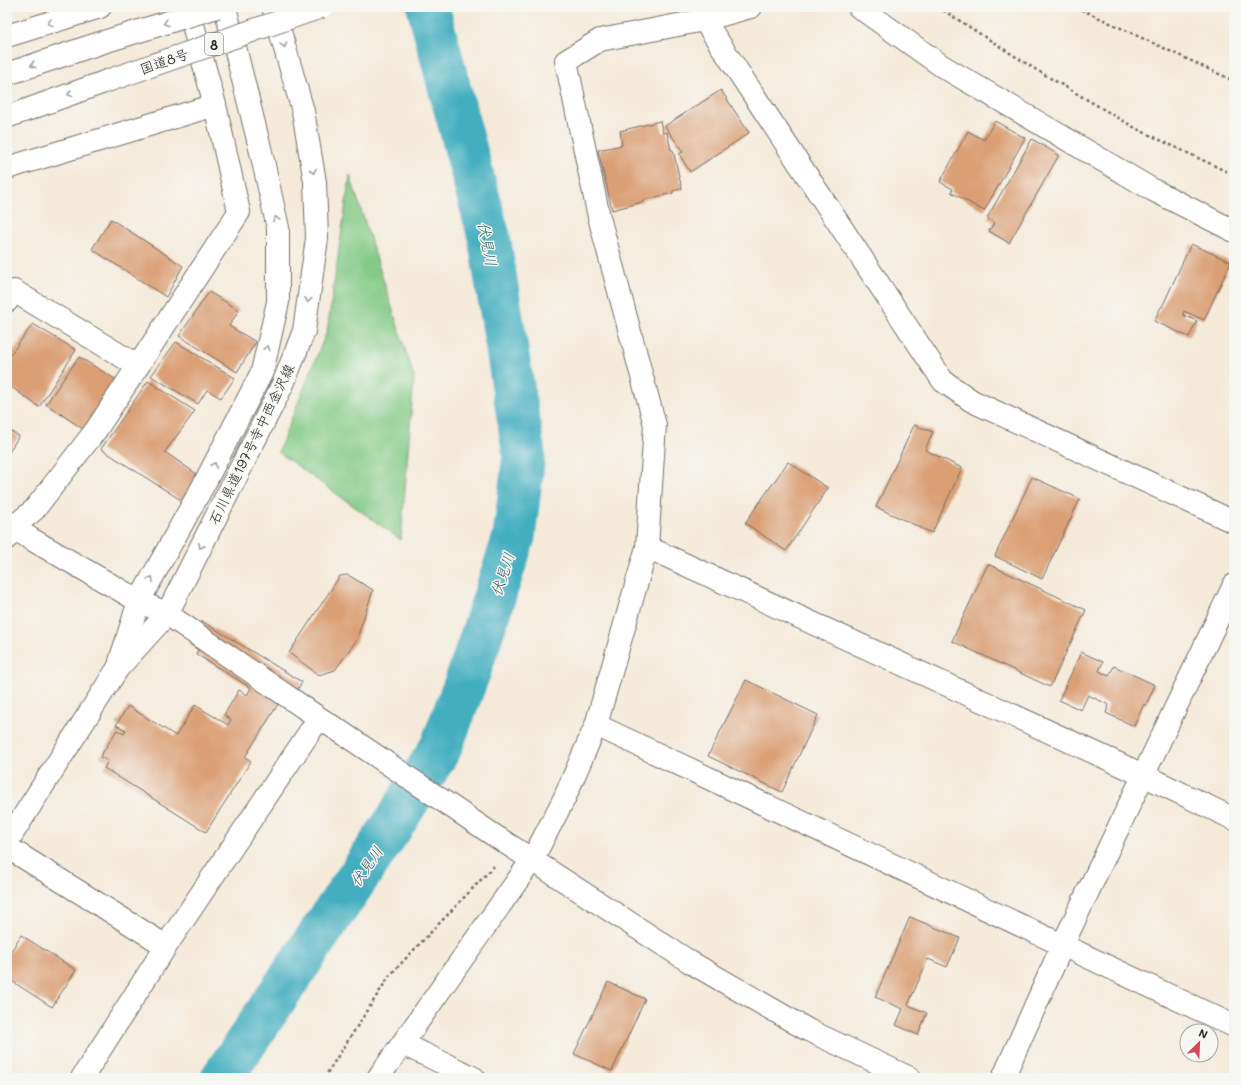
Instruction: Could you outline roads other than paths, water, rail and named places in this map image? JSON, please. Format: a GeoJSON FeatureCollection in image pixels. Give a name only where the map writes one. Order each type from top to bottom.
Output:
{"type":"FeatureCollection","features":[{"type":"Feature","properties":{"kind":"main road"},"geometry":{"type":"LineString","coordinates":[[7,36],[100,7]]}},
{"type":"Feature","properties":{"kind":"main road"},"geometry":{"type":"LineString","coordinates":[[188,7],[215,104],[239,212],[96,430],[34,510],[9,529],[31,539],[139,601],[167,614],[492,834],[690,962],[808,1030],[910,1078]]}},
{"type":"Feature","properties":{"kind":"main road"},"geometry":{"type":"LineString","coordinates":[[7,74],[97,44],[217,7]]}},
{"type":"Feature","properties":{"kind":"main road","name":"石川県道197号寺中西金沢線"},"geometry":{"type":"LineString","coordinates":[[118,668],[139,601],[203,486],[262,372],[278,302],[278,228],[261,152],[224,7]]}},
{"type":"Feature","properties":{"kind":"main road","name":"石川県道197号寺中西金沢線"},"geometry":{"type":"LineString","coordinates":[[7,842],[118,668],[167,614],[284,384],[304,331],[317,238],[315,182],[303,111],[273,7]]}},
{"type":"Feature","properties":{"kind":"main road","name":"国道8号"},"geometry":{"type":"LineString","coordinates":[[7,117],[321,7]]}},
{"type":"Feature","properties":{"kind":"main road"},"geometry":{"type":"LineString","coordinates":[[378,1078],[532,860],[564,799],[596,725],[647,547],[655,425],[600,217],[566,61],[600,40],[704,20],[751,7]]}},
{"type":"Feature","properties":{"kind":"main road"},"geometry":{"type":"LineString","coordinates":[[859,7],[942,66],[1153,190],[1234,231]]}},
{"type":"Feature","properties":{"kind":"main road"},"geometry":{"type":"LineString","coordinates":[[704,20],[942,381],[972,401],[1234,522]]}},
{"type":"Feature","properties":{"kind":"main road"},"geometry":{"type":"LineString","coordinates":[[7,168],[215,104]]}},
{"type":"Feature","properties":{"kind":"main road"},"geometry":{"type":"LineString","coordinates":[[9,292],[138,366]]}},
{"type":"Feature","properties":{"kind":"main road"},"geometry":{"type":"LineString","coordinates":[[647,547],[1143,775],[1234,819]]}},
{"type":"Feature","properties":{"kind":"main road"},"geometry":{"type":"LineString","coordinates":[[1003,1078],[1063,944],[1234,585]]}},
{"type":"Feature","properties":{"kind":"main road"},"geometry":{"type":"LineString","coordinates":[[82,1078],[166,946],[319,718]]}},
{"type":"Feature","properties":{"kind":"main road"},"geometry":{"type":"LineString","coordinates":[[596,725],[1234,1026]]}},
{"type":"Feature","properties":{"kind":"main road"},"geometry":{"type":"LineString","coordinates":[[7,847],[166,946]]}},
{"type":"Feature","properties":{"kind":"main road"},"geometry":{"type":"LineString","coordinates":[[403,1044],[474,1078]]}},
{"type":"Feature","properties":{"kind":"waterway","name":"伏見川"},"geometry":{"type":"LineString","coordinates":[[222,1078],[395,822],[441,747],[469,673],[514,537],[524,455],[489,237],[428,7]]}}]}
